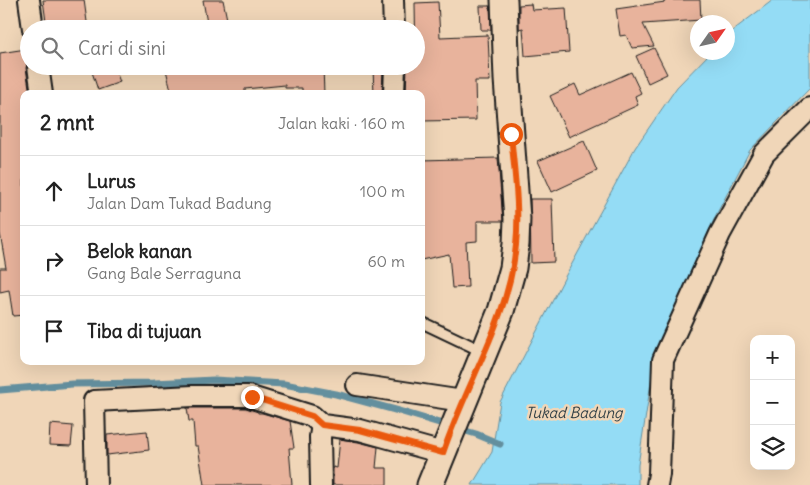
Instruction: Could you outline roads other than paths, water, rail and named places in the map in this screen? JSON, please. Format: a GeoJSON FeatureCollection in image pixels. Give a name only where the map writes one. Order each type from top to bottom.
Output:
{"type":"FeatureCollection","features":[{"type":"Feature","properties":{"kind":"street"},"geometry":{"type":"LineString","coordinates":[[29,0],[32,20]]}},
{"type":"Feature","properties":{"kind":"street"},"geometry":{"type":"LineString","coordinates":[[393,0],[394,20]]}},
{"type":"Feature","properties":{"kind":"street"},"geometry":{"type":"LineString","coordinates":[[430,485],[485,353],[508,287],[516,244],[516,209],[504,0]]}},
{"type":"Feature","properties":{"kind":"street"},"geometry":{"type":"LineString","coordinates":[[39,75],[41,90]]}},
{"type":"Feature","properties":{"kind":"street"},"geometry":{"type":"LineString","coordinates":[[394,75],[394,90]]}},
{"type":"Feature","properties":{"kind":"street"},"geometry":{"type":"LineString","coordinates":[[657,485],[663,360],[720,234],[764,154],[810,108]]}},
{"type":"Feature","properties":{"kind":"street"},"geometry":{"type":"LineString","coordinates":[[356,385],[462,405]]}},
{"type":"Feature","properties":{"kind":"street"},"geometry":{"type":"LineString","coordinates":[[96,485],[94,401],[241,396],[258,399],[312,416],[322,425],[446,444]]}},
{"type":"Feature","properties":{"kind":"street"},"geometry":{"type":"LineString","coordinates":[[321,485],[320,437],[322,425]]}},
{"type":"Feature","properties":{"kind":"lane"},"geometry":{"type":"LineString","coordinates":[[425,324],[485,353]]}},
{"type":"Feature","properties":{"kind":"water","name":"Tukad Badung"},"geometry":{"type":"Polygon","coordinates":[[[773,0],[810,0],[810,88],[750,150],[716,215],[656,350],[638,465],[638,485],[472,485],[492,452],[500,402],[635,148],[677,87],[703,60],[735,60],[735,29],[773,0]]]}},
{"type":"Feature","properties":{"kind":"waterway"},"geometry":{"type":"LineString","coordinates":[[0,390],[72,384],[214,380],[284,384],[336,394],[399,411],[476,434],[500,444]]}}]}
